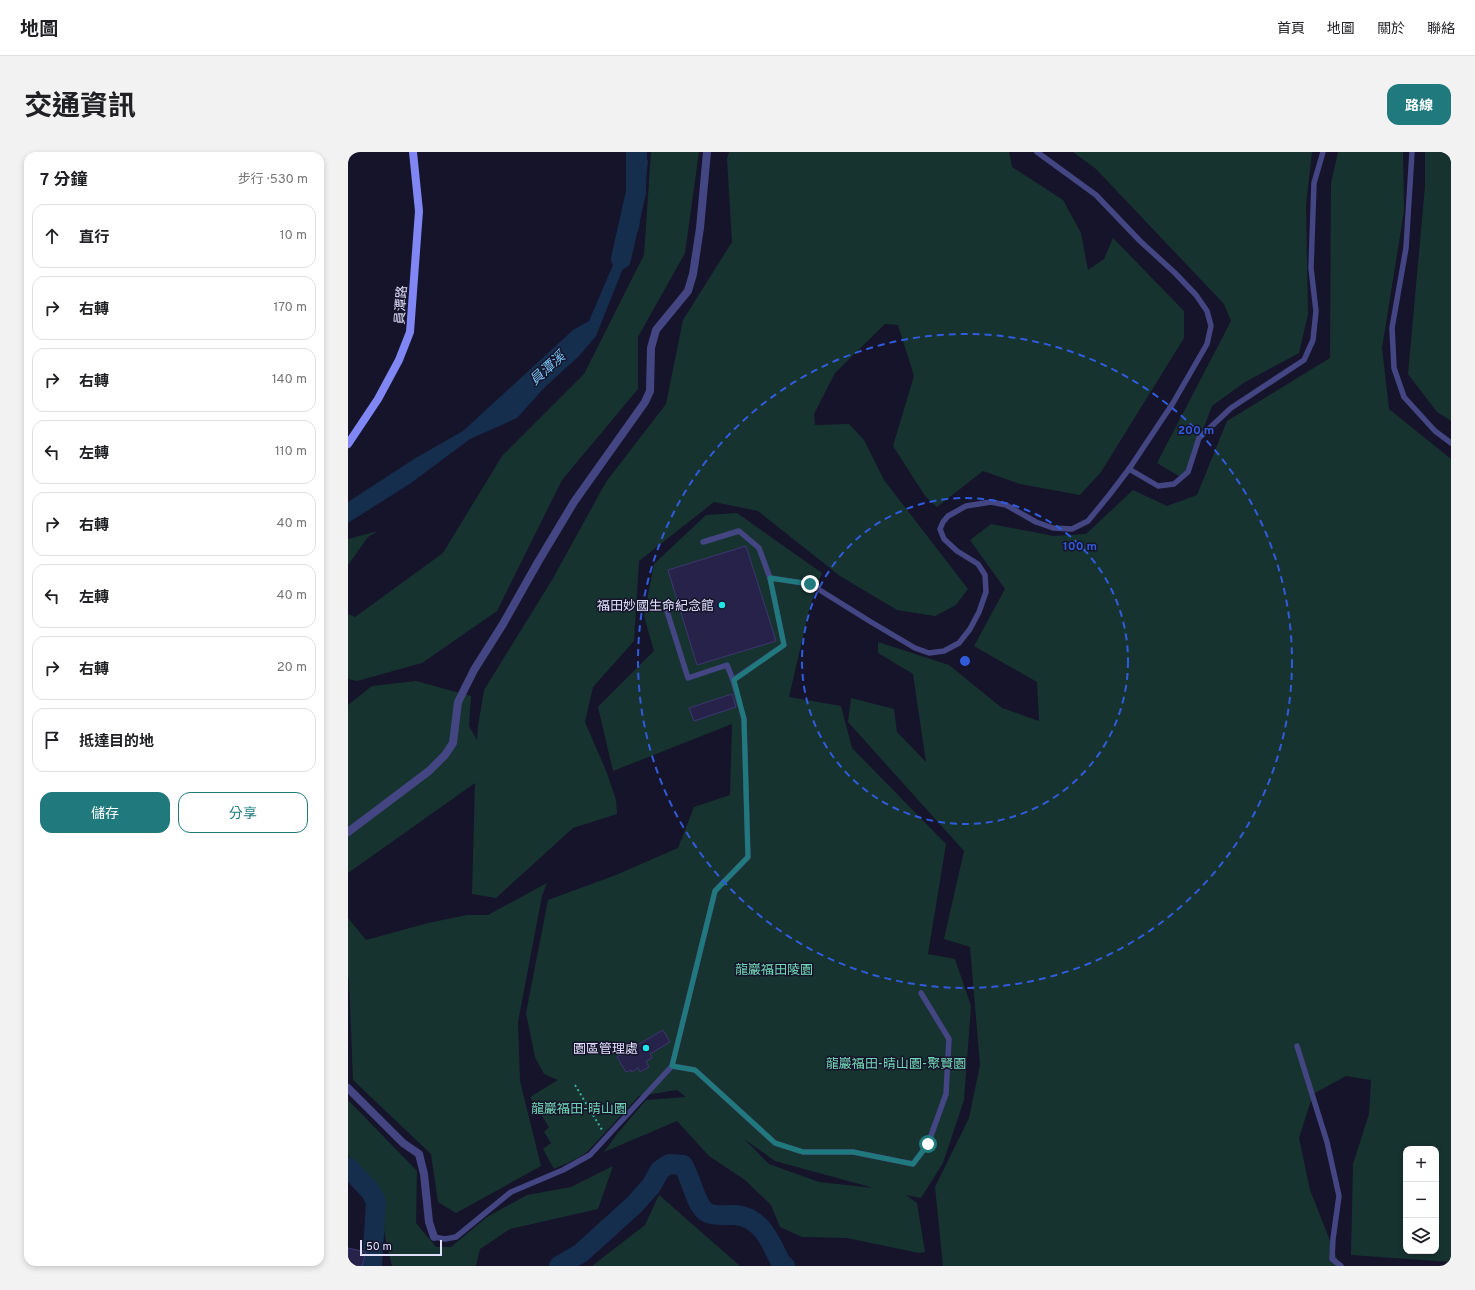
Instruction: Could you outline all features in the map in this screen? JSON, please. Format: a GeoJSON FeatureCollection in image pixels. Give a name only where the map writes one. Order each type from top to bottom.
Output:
{"type":"FeatureCollection","features":[{"type":"Feature","properties":{"kind":"street","name":"員潭路"},"geometry":{"type":"LineString","coordinates":[[348,444],[378,399],[399,360],[410,332],[419,210],[413,152]]}},
{"type":"Feature","properties":{"kind":"street"},"geometry":{"type":"LineString","coordinates":[[348,832],[429,771],[445,755],[453,743],[458,702],[474,670],[504,624],[538,562],[574,502],[645,402],[650,391],[651,348],[656,330],[688,291],[693,274],[700,228],[706,152]]}},
{"type":"Feature","properties":{"kind":"street"},"geometry":{"type":"LineString","coordinates":[[348,1088],[403,1143],[419,1154],[424,1174],[429,1222],[434,1237]]}},
{"type":"Feature","properties":{"kind":"lane"},"geometry":{"type":"LineString","coordinates":[[770,578],[810,584],[870,622],[915,648],[929,653],[944,651],[958,643],[970,629],[979,612],[986,592],[985,575],[978,564],[957,551],[944,539],[940,529],[942,522],[948,516],[966,506],[991,502],[1006,505],[1036,522],[1053,528],[1072,529],[1088,521],[1129,469],[1173,403],[1207,344],[1211,326],[1207,311],[1196,295],[1175,273],[1140,242],[1096,195],[1037,152]]}},
{"type":"Feature","properties":{"kind":"lane"},"geometry":{"type":"LineString","coordinates":[[1129,469],[1158,486],[1174,484],[1188,472],[1199,438],[1231,408],[1304,360],[1313,340],[1316,311],[1311,268],[1314,183],[1323,152]]}},
{"type":"Feature","properties":{"kind":"lane"},"geometry":{"type":"LineString","coordinates":[[1412,152],[1412,179],[1406,248],[1392,328],[1394,368],[1404,397],[1435,431],[1451,443]]}},
{"type":"Feature","properties":{"kind":"lane"},"geometry":{"type":"LineString","coordinates":[[703,542],[739,531],[759,548],[770,578],[784,645],[734,680]]}},
{"type":"Feature","properties":{"kind":"lane"},"geometry":{"type":"LineString","coordinates":[[434,1237],[445,1239],[456,1237],[511,1192],[563,1170],[590,1155],[672,1066],[715,891],[748,857],[744,719],[734,680],[727,665],[688,678],[666,608]]}},
{"type":"Feature","properties":{"kind":"lane"},"geometry":{"type":"LineString","coordinates":[[672,1066],[695,1070],[775,1143],[803,1152],[853,1152],[913,1164],[928,1144],[946,1094],[949,1039],[921,993]]}},
{"type":"Feature","properties":{"kind":"lane"},"geometry":{"type":"LineString","coordinates":[[1297,1046],[1327,1142],[1339,1196],[1333,1239],[1332,1259],[1341,1266]]}},
{"type":"Feature","properties":{"kind":"path"},"geometry":{"type":"LineString","coordinates":[[575,1086],[602,1132]]}},
{"type":"Feature","properties":{"kind":"green space"},"geometry":{"type":"Polygon","coordinates":[[[651,152],[699,152],[685,253],[638,337],[638,389],[562,480],[497,611],[422,663],[357,681],[348,679],[348,614],[355,617],[443,553],[502,456],[584,374],[644,255],[651,152]]]}},
{"type":"Feature","properties":{"kind":"green space"},"geometry":{"type":"Polygon","coordinates":[[[729,152],[1009,152],[1012,167],[1063,200],[1081,233],[1088,270],[1104,259],[1113,238],[1184,311],[1184,338],[1101,472],[1080,495],[1020,484],[983,471],[937,507],[925,496],[893,446],[914,376],[898,325],[885,324],[835,373],[814,414],[815,425],[849,424],[864,440],[884,480],[968,589],[956,605],[935,616],[897,610],[840,576],[758,511],[714,502],[639,561],[634,641],[593,687],[585,722],[607,773],[616,800],[617,814],[573,828],[496,898],[472,894],[475,783],[348,873],[348,705],[372,686],[416,681],[471,696],[469,726],[477,740],[484,690],[552,580],[606,482],[666,404],[683,320],[732,242],[727,159],[729,152]]]}},
{"type":"Feature","properties":{"kind":"green space"},"geometry":{"type":"Polygon","coordinates":[[[1073,152],[1312,152],[1306,205],[1308,314],[1299,353],[1245,382],[1212,406],[1184,479],[1157,463],[1231,321],[1224,304],[1096,169],[1073,152]]]}},
{"type":"Feature","properties":{"kind":"green space"},"geometry":{"type":"Polygon","coordinates":[[[1338,152],[1403,152],[1404,211],[1382,348],[1389,409],[1451,459],[1451,1262],[1351,1255],[1353,1164],[1369,1114],[1371,1080],[1346,1076],[1313,1094],[1299,1138],[1310,1190],[1340,1266],[943,1266],[935,1187],[969,1118],[980,1065],[970,947],[944,939],[964,851],[848,722],[851,698],[894,709],[897,732],[926,762],[913,674],[878,653],[878,642],[949,665],[1002,708],[1039,721],[1037,682],[974,646],[1005,589],[970,540],[991,524],[1054,536],[1086,534],[1133,490],[1167,506],[1197,495],[1227,421],[1330,358],[1331,183],[1338,152]]]}},
{"type":"Feature","properties":{"kind":"green space"},"geometry":{"type":"Polygon","coordinates":[[[1425,152],[1451,152],[1451,421],[1437,412],[1408,374],[1425,186],[1425,152]]]}},
{"type":"Feature","properties":{"kind":"green space","name":"龍巖福田陵園"},"geometry":{"type":"Polygon","coordinates":[[[737,513],[822,573],[810,606],[789,697],[841,706],[852,748],[946,844],[928,954],[955,959],[971,1006],[964,1100],[943,1163],[921,1198],[906,1195],[917,1203],[925,1252],[919,1253],[847,1238],[802,1237],[780,1227],[771,1205],[745,1180],[709,1156],[677,1121],[604,1152],[646,1100],[686,1097],[677,1090],[639,1096],[587,1152],[554,1169],[543,1149],[551,1143],[544,1132],[549,1127],[530,1097],[558,1080],[544,1074],[535,1057],[526,1013],[548,900],[616,875],[678,848],[694,807],[730,795],[732,724],[613,771],[598,707],[654,651],[644,616],[654,564],[706,515],[737,513]],[[744,1139],[769,1164],[819,1182],[874,1188],[775,1161],[744,1139]]]}},
{"type":"Feature","properties":{"kind":"green space"},"geometry":{"type":"Polygon","coordinates":[[[378,531],[368,537],[348,565],[348,539],[378,531]]]}},
{"type":"Feature","properties":{"kind":"green space"},"geometry":{"type":"Polygon","coordinates":[[[547,883],[542,896],[518,1022],[520,1081],[541,1166],[456,1213],[438,1202],[431,1154],[353,1080],[348,977],[348,918],[366,940],[428,923],[467,915],[488,915],[547,883]]]}},
{"type":"Feature","properties":{"kind":"green space"},"geometry":{"type":"Polygon","coordinates":[[[348,1100],[417,1171],[416,1223],[436,1247],[451,1247],[487,1217],[527,1195],[571,1187],[613,1166],[598,1209],[510,1229],[480,1249],[476,1266],[392,1266],[387,1247],[378,1194],[348,1155],[348,1100]]]}},
{"type":"Feature","properties":{"kind":"green space"},"geometry":{"type":"Polygon","coordinates":[[[659,1195],[740,1266],[592,1266],[645,1225],[659,1195]]]}},
{"type":"Feature","properties":{"kind":"water","name":"員潭溪"},"geometry":{"type":"Polygon","coordinates":[[[626,152],[645,152],[648,162],[639,228],[596,336],[579,356],[545,387],[517,418],[470,439],[411,483],[348,523],[348,502],[414,459],[463,431],[573,330],[589,321],[631,223],[626,183],[626,152]]]}},
{"type":"Feature","properties":{"kind":"building","name":"福田妙國生命紀念館"},"geometry":{"type":"Polygon","coordinates":[[[746,546],[776,641],[697,665],[668,570],[746,546]]]}},
{"type":"Feature","properties":{"kind":"building"},"geometry":{"type":"Polygon","coordinates":[[[732,694],[736,707],[694,721],[689,708],[732,694]]]}},
{"type":"Feature","properties":{"kind":"building","name":"園區管理處"},"geometry":{"type":"Polygon","coordinates":[[[663,1030],[670,1042],[650,1054],[652,1058],[646,1061],[649,1067],[640,1072],[638,1068],[632,1072],[631,1070],[626,1072],[617,1057],[663,1030]]]}},
{"type":"Feature","properties":{"kind":"building"},"geometry":{"type":"Polygon","coordinates":[[[348,1248],[366,1252],[362,1266],[348,1266],[348,1248]]]}},
{"type":"Feature","properties":{"kind":"waterway","name":"員潭溪"},"geometry":{"type":"LineString","coordinates":[[621,259],[636,192],[637,152]]}},
{"type":"Feature","properties":{"kind":"waterway"},"geometry":{"type":"LineString","coordinates":[[559,1266],[581,1253],[634,1205],[651,1186],[660,1170],[669,1164],[683,1165],[700,1205],[708,1213],[713,1215],[735,1215],[744,1217],[759,1226],[769,1240],[781,1263],[785,1266]]}},
{"type":"Feature","properties":{"kind":"waterway"},"geometry":{"type":"LineString","coordinates":[[348,1167],[371,1192],[376,1202],[372,1266]]}},
{"type":"Feature","properties":{"kind":"place","name":"福田妙國生命紀念館"},"geometry":{"type":"Point","coordinates":[722,605]}},
{"type":"Feature","properties":{"kind":"place","name":"園區管理處"},"geometry":{"type":"Point","coordinates":[646,1048]}},
{"type":"Feature","properties":{"kind":"route"},"geometry":{"type":"LineString","coordinates":[[810,584],[770,578],[784,645],[734,680],[744,719],[748,857],[715,891],[672,1066],[695,1070],[775,1143],[803,1152],[853,1152],[913,1164],[928,1144]]}},
{"type":"Feature","properties":{"kind":"park label","name":"龍巖福田-晴山園-聚賢園"},"geometry":{"type":"Point","coordinates":[896,1063]}},
{"type":"Feature","properties":{"kind":"park label","name":"龍巖福田-晴山園"},"geometry":{"type":"Point","coordinates":[579,1108]}}]}
